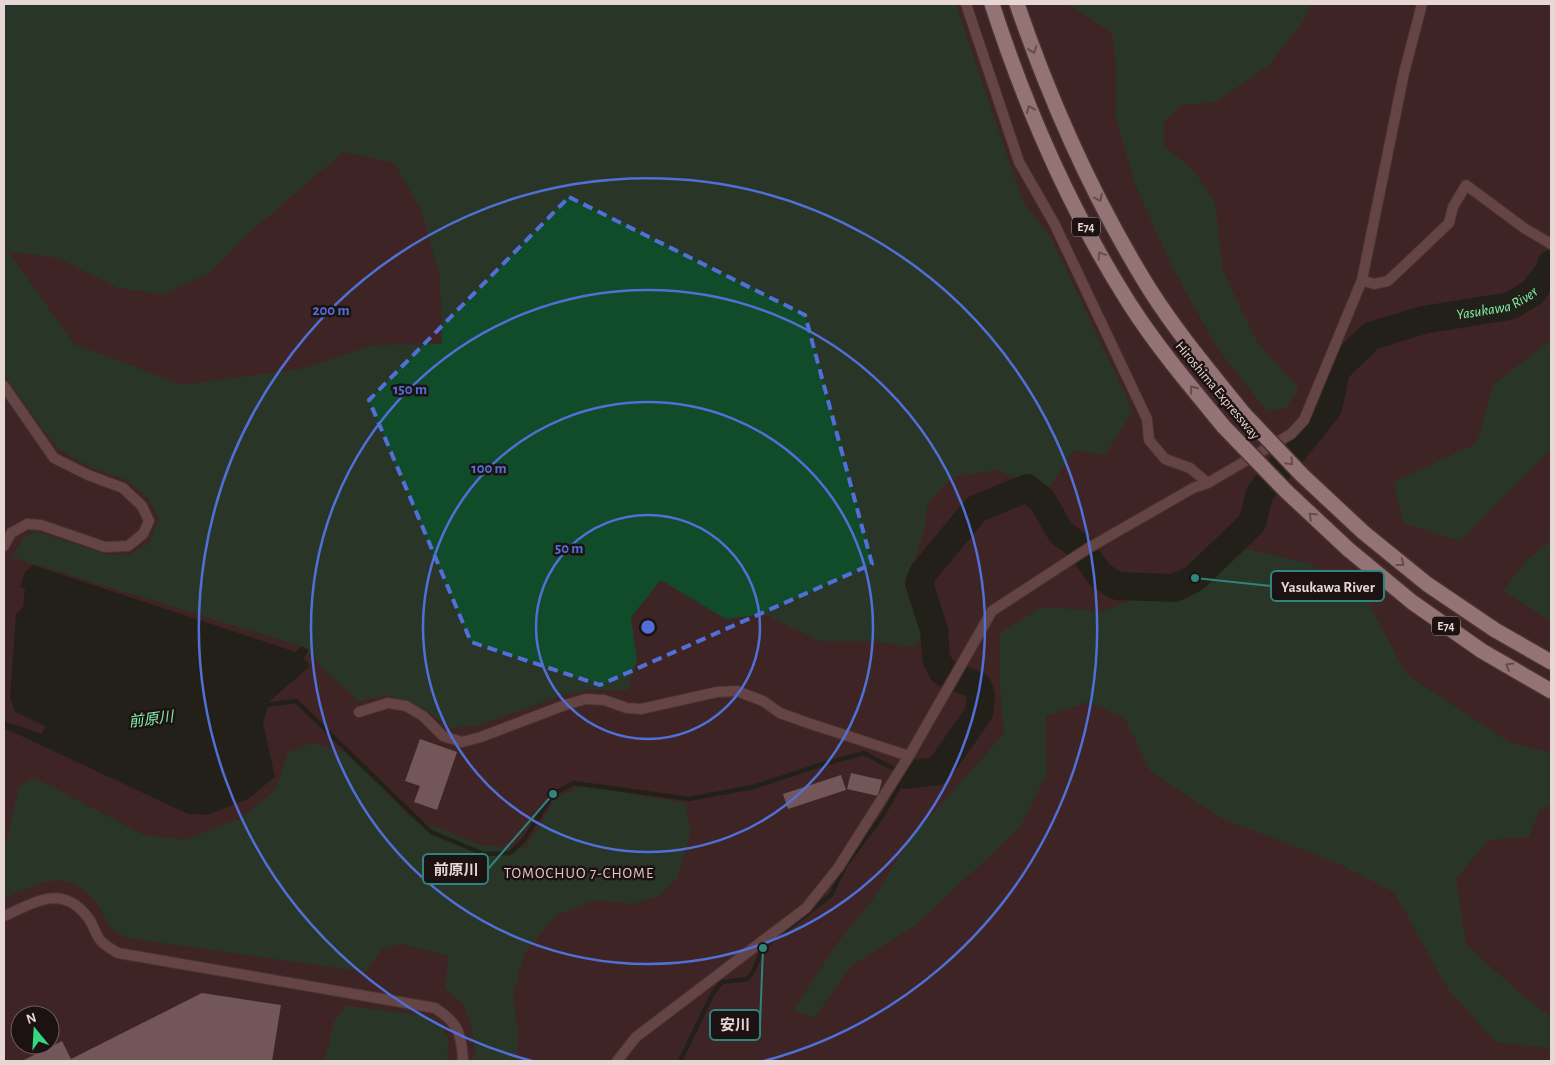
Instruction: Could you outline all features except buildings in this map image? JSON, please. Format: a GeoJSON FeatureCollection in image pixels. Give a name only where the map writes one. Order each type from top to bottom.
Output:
{"type":"FeatureCollection","features":[{"type":"Feature","properties":{"kind":"highway","name":"Hiroshima Expressway"},"geometry":{"type":"LineString","coordinates":[[992,4],[1013,67],[1049,156],[1091,238],[1130,304],[1175,368],[1224,427],[1286,491],[1348,549],[1412,602],[1458,635],[1551,691]]}},
{"type":"Feature","properties":{"kind":"highway","name":"Hiroshima Expressway"},"geometry":{"type":"LineString","coordinates":[[1018,4],[1036,59],[1065,127],[1112,226],[1151,291],[1195,353],[1244,414],[1302,476],[1363,532],[1427,584],[1495,630],[1551,662]]}},
{"type":"Feature","properties":{"kind":"street"},"geometry":{"type":"LineString","coordinates":[[966,4],[1019,162],[1054,223],[1143,410],[1147,419],[1149,440],[1165,459],[1190,468],[1208,483]]}},
{"type":"Feature","properties":{"kind":"street"},"geometry":{"type":"LineString","coordinates":[[620,1060],[636,1037],[806,908],[838,868],[909,756],[992,611],[1083,552],[1193,488],[1208,483],[1291,434],[1304,420],[1362,280],[1404,73],[1422,4]]}},
{"type":"Feature","properties":{"kind":"street"},"geometry":{"type":"LineString","coordinates":[[1362,280],[1374,284],[1388,281],[1449,223],[1453,207],[1466,185],[1524,228],[1551,244]]}},
{"type":"Feature","properties":{"kind":"street"},"geometry":{"type":"LineString","coordinates":[[4,386],[54,458],[88,475],[123,488],[142,506],[149,521],[143,534],[128,546],[105,547],[41,525],[27,524],[11,533],[4,546]]}},
{"type":"Feature","properties":{"kind":"street"},"geometry":{"type":"LineString","coordinates":[[359,712],[388,704],[406,706],[423,716],[443,736],[462,742],[481,738],[565,705],[586,699],[604,700],[628,708],[641,709],[717,692],[737,691],[764,701],[780,713],[909,756]]}},
{"type":"Feature","properties":{"kind":"street"},"geometry":{"type":"LineString","coordinates":[[4,916],[44,899],[60,898],[79,907],[90,920],[101,942],[118,953],[435,1008],[449,1017],[462,1038],[462,1061]]}},
{"type":"Feature","properties":{"kind":"highlighted area"},"geometry":{"type":"Polygon","coordinates":[[[569,197],[805,315],[872,564],[600,685],[471,642],[369,400],[569,197]]]}},
{"type":"Feature","properties":{"kind":"green space"},"geometry":{"type":"Polygon","coordinates":[[[4,4],[956,4],[1023,202],[1051,238],[1133,411],[1105,455],[1074,450],[1046,492],[997,470],[953,477],[928,503],[924,531],[905,587],[924,633],[914,647],[873,641],[820,641],[764,614],[726,619],[661,580],[631,617],[637,659],[628,690],[589,690],[559,696],[480,725],[451,728],[420,706],[390,695],[358,701],[300,646],[12,557],[23,539],[35,531],[105,554],[129,555],[148,544],[159,518],[149,499],[126,480],[92,468],[60,450],[4,375],[4,4]],[[343,152],[242,239],[210,273],[163,294],[118,288],[58,258],[8,251],[74,344],[182,385],[301,369],[374,345],[442,344],[440,277],[422,212],[395,163],[343,152]]]}},
{"type":"Feature","properties":{"kind":"green space"},"geometry":{"type":"Polygon","coordinates":[[[1068,4],[1311,4],[1304,20],[1270,64],[1216,102],[1182,105],[1163,123],[1165,147],[1194,171],[1215,203],[1223,271],[1257,342],[1299,389],[1286,408],[1267,411],[1216,346],[1172,267],[1136,186],[1116,119],[1116,60],[1112,33],[1068,4]]]}},
{"type":"Feature","properties":{"kind":"green space"},"geometry":{"type":"Polygon","coordinates":[[[1551,340],[1551,449],[1460,541],[1403,523],[1394,482],[1477,443],[1493,385],[1551,340]]]}},
{"type":"Feature","properties":{"kind":"green space"},"geometry":{"type":"Polygon","coordinates":[[[1551,540],[1551,621],[1503,591],[1527,560],[1551,540]]]}},
{"type":"Feature","properties":{"kind":"green space"},"geometry":{"type":"Polygon","coordinates":[[[1247,549],[1308,563],[1364,595],[1407,675],[1511,743],[1551,753],[1551,806],[1540,809],[1529,837],[1489,840],[1456,878],[1466,944],[1517,991],[1551,1017],[1551,1048],[1496,1042],[1448,989],[1394,892],[1333,861],[1223,819],[1151,772],[1125,719],[1088,702],[1046,716],[1047,773],[1020,827],[916,925],[851,966],[815,1017],[793,1012],[835,946],[874,898],[910,839],[1004,734],[1000,685],[1000,633],[1042,607],[1103,611],[1172,584],[1247,549]]]}},
{"type":"Feature","properties":{"kind":"green space"},"geometry":{"type":"Polygon","coordinates":[[[312,743],[347,753],[411,817],[481,845],[524,849],[555,798],[584,786],[685,803],[691,831],[677,878],[661,895],[633,904],[597,900],[555,916],[524,954],[513,996],[518,1031],[517,1061],[471,1061],[476,1052],[471,1025],[464,1004],[445,988],[449,956],[401,944],[382,949],[366,972],[129,938],[112,928],[99,906],[88,893],[77,885],[66,881],[43,883],[4,898],[4,853],[19,786],[35,778],[144,835],[185,840],[243,817],[276,789],[288,752],[312,743]]]}},
{"type":"Feature","properties":{"kind":"green space"},"geometry":{"type":"Polygon","coordinates":[[[346,1006],[427,1016],[441,1026],[448,1039],[447,1061],[325,1061],[334,1021],[346,1006]]]}},
{"type":"Feature","properties":{"kind":"water"},"geometry":{"type":"Polygon","coordinates":[[[33,565],[296,652],[301,646],[309,650],[304,658],[310,666],[270,701],[263,722],[275,777],[248,799],[208,815],[188,814],[4,728],[4,721],[42,734],[45,726],[15,712],[10,697],[16,614],[23,607],[25,589],[20,587],[25,572],[33,565]]]}},
{"type":"Feature","properties":{"kind":"waterway","name":"Yasukawa River"},"geometry":{"type":"LineString","coordinates":[[906,775],[938,771],[979,713],[981,696],[978,686],[943,672],[936,658],[934,630],[919,583],[923,573],[976,509],[1027,488],[1042,500],[1061,533],[1079,546],[1100,575],[1117,586],[1175,588],[1195,578],[1252,523],[1260,493],[1328,408],[1336,370],[1371,336],[1423,320],[1510,306],[1532,293],[1550,270],[1551,264]]}},
{"type":"Feature","properties":{"kind":"waterway","name":"前原川"},"geometry":{"type":"LineString","coordinates":[[265,705],[296,701],[431,832],[484,854],[510,853],[524,840],[553,794],[574,783],[689,799],[753,787],[864,753],[892,768]]}},
{"type":"Feature","properties":{"kind":"waterway"},"geometry":{"type":"LineString","coordinates":[[680,1061],[713,993],[722,982],[747,979],[753,972],[763,948],[831,895],[845,866],[883,815],[905,774]]}},
{"type":"Feature","properties":{"kind":"place","name":"Yasukawa River"},"geometry":{"type":"Point","coordinates":[1195,578]}},
{"type":"Feature","properties":{"kind":"place","name":"前原川"},"geometry":{"type":"Point","coordinates":[553,794]}},
{"type":"Feature","properties":{"kind":"place","name":"安川"},"geometry":{"type":"Point","coordinates":[763,948]}},
{"type":"Feature","properties":{"kind":"district","name":"TOMOCHUO 7-CHOME"},"geometry":{"type":"Point","coordinates":[579,873]}}]}
